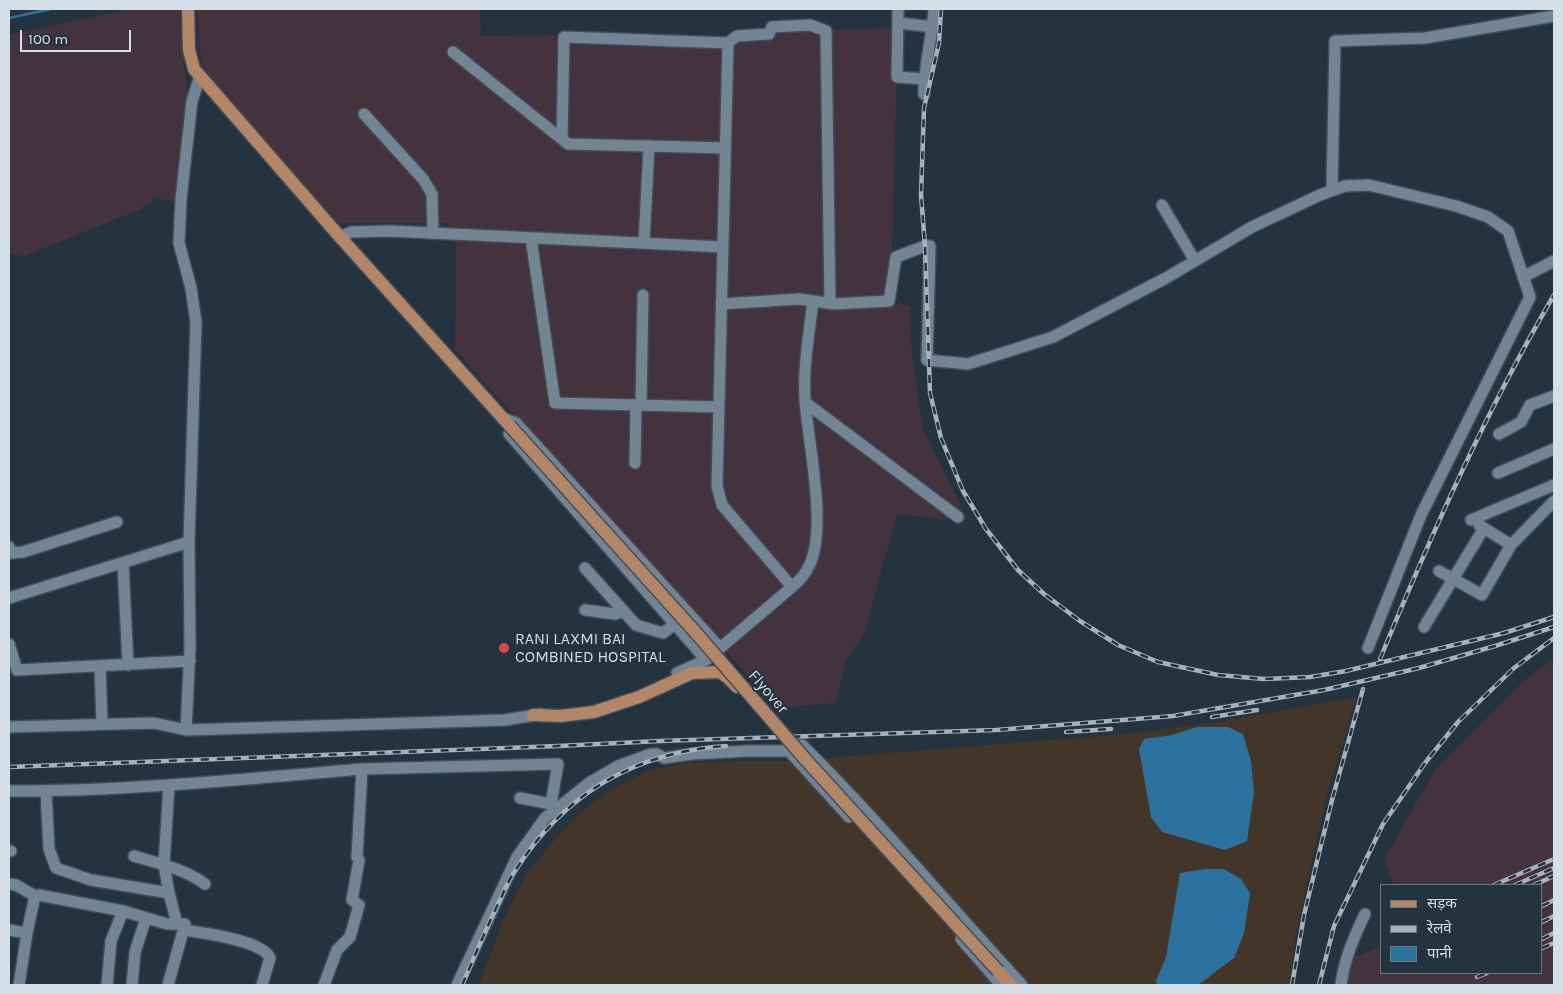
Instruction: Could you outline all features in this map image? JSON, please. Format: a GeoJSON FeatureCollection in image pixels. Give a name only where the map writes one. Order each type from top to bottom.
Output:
{"type":"FeatureCollection","features":[{"type":"Feature","properties":{"kind":"main road","name":"Flyover"},"geometry":{"type":"LineString","coordinates":[[188,9],[189,50],[194,69],[340,237],[507,422],[806,760],[998,971],[1015,984]]}},
{"type":"Feature","properties":{"kind":"main road"},"geometry":{"type":"LineString","coordinates":[[533,715],[546,716],[594,712],[639,697],[692,673],[706,672],[720,672],[755,707],[762,710]]}},
{"type":"Feature","properties":{"kind":"street"},"geometry":{"type":"LineString","coordinates":[[898,9],[897,77],[924,79]]}},
{"type":"Feature","properties":{"kind":"street"},"geometry":{"type":"LineString","coordinates":[[924,94],[924,79],[934,9]]}},
{"type":"Feature","properties":{"kind":"street"},"geometry":{"type":"LineString","coordinates":[[1332,190],[1335,41],[1425,38],[1554,16]]}},
{"type":"Feature","properties":{"kind":"street"},"geometry":{"type":"LineString","coordinates":[[899,23],[933,26]]}},
{"type":"Feature","properties":{"kind":"street"},"geometry":{"type":"LineString","coordinates":[[562,139],[564,37],[728,43],[737,36],[768,34],[772,27],[810,25],[826,31],[830,303]]}},
{"type":"Feature","properties":{"kind":"street"},"geometry":{"type":"LineString","coordinates":[[728,43],[717,486],[722,505],[792,587]]}},
{"type":"Feature","properties":{"kind":"street"},"geometry":{"type":"LineString","coordinates":[[453,52],[568,144],[726,148]]}},
{"type":"Feature","properties":{"kind":"street"},"geometry":{"type":"LineString","coordinates":[[186,730],[190,662],[189,542],[196,322],[191,288],[179,243],[181,199],[192,101],[200,76]]}},
{"type":"Feature","properties":{"kind":"street"},"geometry":{"type":"LineString","coordinates":[[364,114],[423,179],[432,194],[433,233]]}},
{"type":"Feature","properties":{"kind":"street"},"geometry":{"type":"LineString","coordinates":[[644,243],[650,146]]}},
{"type":"Feature","properties":{"kind":"street"},"geometry":{"type":"LineString","coordinates":[[721,304],[800,299],[830,303],[889,301],[896,257],[925,246],[930,246],[927,360],[968,364],[1053,337],[1161,281],[1252,227],[1332,190],[1345,186],[1369,185],[1456,206],[1488,217],[1508,231],[1530,297],[1421,515],[1368,648]]}},
{"type":"Feature","properties":{"kind":"street"},"geometry":{"type":"LineString","coordinates":[[1162,205],[1195,261]]}},
{"type":"Feature","properties":{"kind":"street"},"geometry":{"type":"LineString","coordinates":[[340,237],[351,232],[390,231],[723,247]]}},
{"type":"Feature","properties":{"kind":"street"},"geometry":{"type":"LineString","coordinates":[[531,238],[555,403],[718,407]]}},
{"type":"Feature","properties":{"kind":"street"},"geometry":{"type":"LineString","coordinates":[[1523,277],[1554,261]]}},
{"type":"Feature","properties":{"kind":"street"},"geometry":{"type":"LineString","coordinates":[[634,463],[643,296]]}},
{"type":"Feature","properties":{"kind":"street"},"geometry":{"type":"LineString","coordinates":[[9,727],[154,722],[186,730],[505,720],[580,709],[631,695],[706,660],[803,577],[810,565],[816,540],[817,510],[806,403],[806,368],[812,301]]}},
{"type":"Feature","properties":{"kind":"street"},"geometry":{"type":"LineString","coordinates":[[1499,434],[1521,422],[1530,405],[1554,396]]}},
{"type":"Feature","properties":{"kind":"street"},"geometry":{"type":"LineString","coordinates":[[806,403],[958,517]]}},
{"type":"Feature","properties":{"kind":"street"},"geometry":{"type":"LineString","coordinates":[[706,660],[507,432],[507,422],[516,423],[720,648]]}},
{"type":"Feature","properties":{"kind":"street"},"geometry":{"type":"LineString","coordinates":[[1498,473],[1554,449]]}},
{"type":"Feature","properties":{"kind":"street"},"geometry":{"type":"LineString","coordinates":[[1511,545],[1471,520],[1554,485]]}},
{"type":"Feature","properties":{"kind":"street"},"geometry":{"type":"LineString","coordinates":[[1438,571],[1482,595],[1511,545],[1554,502]]}},
{"type":"Feature","properties":{"kind":"street"},"geometry":{"type":"LineString","coordinates":[[9,547],[12,553],[23,552],[117,522]]}},
{"type":"Feature","properties":{"kind":"street"},"geometry":{"type":"LineString","coordinates":[[1424,628],[1484,528]]}},
{"type":"Feature","properties":{"kind":"street"},"geometry":{"type":"LineString","coordinates":[[9,598],[189,542]]}},
{"type":"Feature","properties":{"kind":"street"},"geometry":{"type":"LineString","coordinates":[[124,563],[128,665]]}},
{"type":"Feature","properties":{"kind":"street"},"geometry":{"type":"LineString","coordinates":[[585,568],[636,625],[663,633],[675,624]]}},
{"type":"Feature","properties":{"kind":"street"},"geometry":{"type":"LineString","coordinates":[[585,610],[615,614],[624,611]]}},
{"type":"Feature","properties":{"kind":"street"},"geometry":{"type":"LineString","coordinates":[[9,644],[17,670],[190,662]]}},
{"type":"Feature","properties":{"kind":"street"},"geometry":{"type":"LineString","coordinates":[[100,666],[102,724]]}},
{"type":"Feature","properties":{"kind":"street"},"geometry":{"type":"LineString","coordinates":[[456,985],[517,856],[545,818],[589,783],[618,766],[651,754],[657,754],[664,758],[692,754],[789,751],[791,748],[802,746],[862,807],[1015,984]]}},
{"type":"Feature","properties":{"kind":"street"},"geometry":{"type":"LineString","coordinates":[[789,751],[880,849],[1001,985]]}},
{"type":"Feature","properties":{"kind":"street"},"geometry":{"type":"LineString","coordinates":[[9,791],[169,785],[362,769],[558,764],[551,804],[520,798]]}},
{"type":"Feature","properties":{"kind":"street"},"geometry":{"type":"LineString","coordinates":[[324,985],[337,950],[350,937],[359,905],[352,900],[359,860],[362,769]]}},
{"type":"Feature","properties":{"kind":"street"},"geometry":{"type":"LineString","coordinates":[[168,985],[180,927],[169,893],[164,865],[169,785]]}},
{"type":"Feature","properties":{"kind":"street"},"geometry":{"type":"LineString","coordinates":[[46,791],[49,849],[56,868],[91,880],[169,893]]}},
{"type":"Feature","properties":{"kind":"street"},"geometry":{"type":"LineString","coordinates":[[134,856],[198,878],[205,884]]}},
{"type":"Feature","properties":{"kind":"street"},"geometry":{"type":"LineString","coordinates":[[9,884],[16,885],[35,896],[19,985]]}},
{"type":"Feature","properties":{"kind":"street"},"geometry":{"type":"LineString","coordinates":[[39,895],[123,911],[167,924],[234,939],[263,950],[270,958],[262,985]]}},
{"type":"Feature","properties":{"kind":"street"},"geometry":{"type":"LineString","coordinates":[[107,985],[111,941],[123,911]]}},
{"type":"Feature","properties":{"kind":"street"},"geometry":{"type":"LineString","coordinates":[[1340,985],[1342,970],[1355,934],[1365,914]]}},
{"type":"Feature","properties":{"kind":"street"},"geometry":{"type":"LineString","coordinates":[[132,985],[135,952],[146,918]]}},
{"type":"Feature","properties":{"kind":"street"},"geometry":{"type":"LineString","coordinates":[[9,930],[27,933]]}},
{"type":"Feature","properties":{"kind":"shaded area"},"geometry":{"type":"Polygon","coordinates":[[[128,9],[180,9],[182,52],[188,91],[175,202],[156,198],[141,209],[24,256],[9,254],[9,35],[128,9]]]}},
{"type":"Feature","properties":{"kind":"shaded area"},"geometry":{"type":"Polygon","coordinates":[[[197,9],[480,9],[481,36],[553,35],[573,45],[722,49],[739,32],[898,28],[892,303],[910,306],[912,354],[923,428],[966,516],[959,521],[897,514],[864,635],[846,660],[836,703],[777,708],[455,350],[456,246],[448,223],[337,223],[220,90],[201,65],[197,9]]]}},
{"type":"Feature","properties":{"kind":"shaded area"},"geometry":{"type":"Polygon","coordinates":[[[1554,658],[1554,985],[1344,985],[1347,960],[1380,947],[1380,974],[1543,974],[1543,884],[1394,884],[1384,859],[1435,770],[1525,680],[1554,658]]]}},
{"type":"Feature","properties":{"kind":"shaded area"},"geometry":{"type":"Polygon","coordinates":[[[1357,697],[1327,795],[1297,929],[1289,985],[479,985],[504,918],[528,871],[573,819],[609,791],[648,771],[686,763],[786,761],[1127,734],[1212,723],[1357,697]]]}},
{"type":"Feature","properties":{"kind":"water"},"geometry":{"type":"Polygon","coordinates":[[[1197,727],[1228,727],[1243,734],[1251,761],[1254,792],[1247,841],[1225,850],[1162,832],[1151,817],[1139,749],[1144,739],[1172,735],[1197,727]]]}},
{"type":"Feature","properties":{"kind":"water"},"geometry":{"type":"Polygon","coordinates":[[[1205,869],[1224,869],[1241,879],[1250,893],[1244,933],[1234,958],[1198,985],[1157,985],[1156,981],[1166,957],[1180,873],[1205,869]]]}},
{"type":"Feature","properties":{"kind":"waterway"},"geometry":{"type":"LineString","coordinates":[[9,18],[51,9]]}},
{"type":"Feature","properties":{"kind":"railway"},"geometry":{"type":"LineString","coordinates":[[941,9],[939,43],[924,108],[921,195],[925,246],[930,393],[941,438],[963,491],[986,529],[1018,570],[1044,594],[1080,621],[1118,645],[1158,662],[1218,675],[1264,679],[1310,677],[1346,671],[1504,633],[1554,617]]}},
{"type":"Feature","properties":{"kind":"railway"},"geometry":{"type":"LineString","coordinates":[[1380,659],[1419,566],[1461,474],[1505,383],[1554,295]]}},
{"type":"Feature","properties":{"kind":"railway"},"geometry":{"type":"LineString","coordinates":[[9,767],[660,741],[996,730],[1173,716],[1324,690],[1419,668],[1554,627]]}},
{"type":"Feature","properties":{"kind":"railway"},"geometry":{"type":"LineString","coordinates":[[1319,985],[1334,926],[1383,824],[1425,763],[1458,722],[1514,668],[1554,638]]}},
{"type":"Feature","properties":{"kind":"railway"},"geometry":{"type":"LineString","coordinates":[[1292,985],[1304,915],[1332,800],[1363,689]]}},
{"type":"Feature","properties":{"kind":"railway"},"geometry":{"type":"LineString","coordinates":[[1212,717],[1257,710]]}},
{"type":"Feature","properties":{"kind":"railway"},"geometry":{"type":"LineString","coordinates":[[1066,732],[1111,729]]}},
{"type":"Feature","properties":{"kind":"railway"},"geometry":{"type":"LineString","coordinates":[[462,985],[511,877],[534,844],[579,799],[605,782],[632,768],[662,757],[693,750],[726,746]]}},
{"type":"Feature","properties":{"kind":"railway"},"geometry":{"type":"LineString","coordinates":[[1496,884],[1554,859]]}},
{"type":"Feature","properties":{"kind":"railway"},"geometry":{"type":"LineString","coordinates":[[1517,884],[1554,868]]}},
{"type":"Feature","properties":{"kind":"railway"},"geometry":{"type":"LineString","coordinates":[[1536,884],[1554,876]]}},
{"type":"Feature","properties":{"kind":"railway"},"geometry":{"type":"LineString","coordinates":[[1543,906],[1554,900]]}},
{"type":"Feature","properties":{"kind":"railway"},"geometry":{"type":"LineString","coordinates":[[1543,922],[1554,916]]}},
{"type":"Feature","properties":{"kind":"railway"},"geometry":{"type":"LineString","coordinates":[[1543,938],[1554,933]]}},
{"type":"Feature","properties":{"kind":"railway"},"geometry":{"type":"LineString","coordinates":[[1543,948],[1554,943]]}},
{"type":"Feature","properties":{"kind":"railway"},"geometry":{"type":"LineString","coordinates":[[1477,977],[1484,974]]}},
{"type":"Feature","properties":{"kind":"place","name":"RANI LAXMI BAI COMBINED HOSPITAL"},"geometry":{"type":"Point","coordinates":[504,648]}}]}
